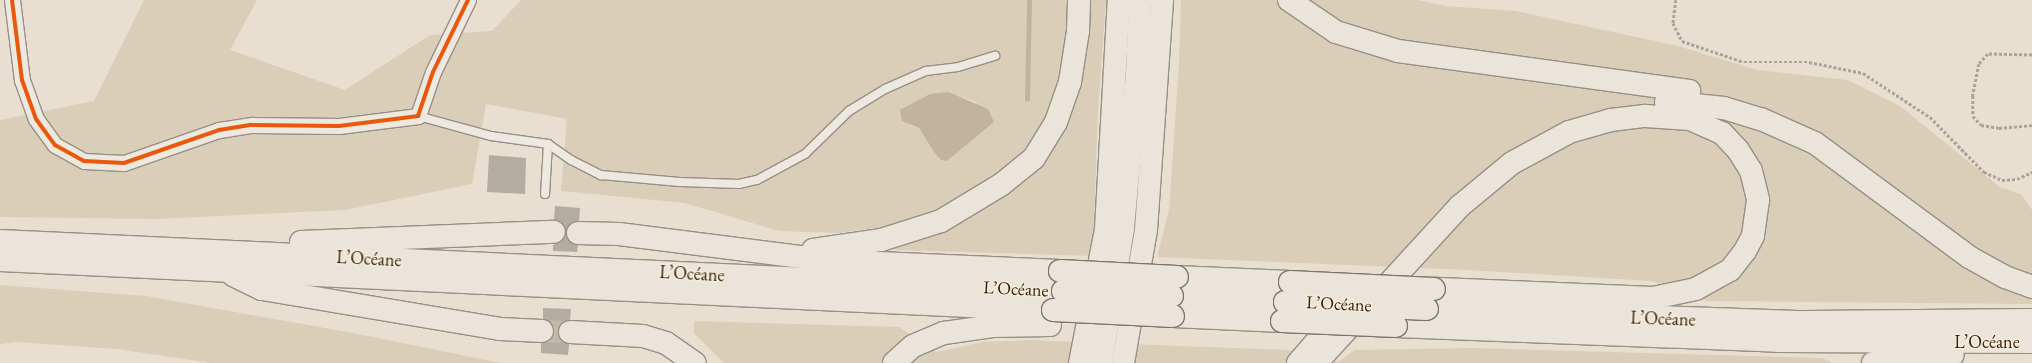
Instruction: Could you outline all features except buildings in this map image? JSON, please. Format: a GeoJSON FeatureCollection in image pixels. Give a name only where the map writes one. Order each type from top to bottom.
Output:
{"type":"FeatureCollection","features":[{"type":"Feature","properties":{"kind":"highway"},"geometry":{"type":"LineString","coordinates":[[776,255],[881,240],[941,221],[1002,184],[1034,158],[1056,122],[1070,82],[1078,31],[1078,0]]}},
{"type":"Feature","properties":{"kind":"highway"},"geometry":{"type":"LineString","coordinates":[[1080,363],[1106,229],[1119,0]]}},
{"type":"Feature","properties":{"kind":"highway"},"geometry":{"type":"LineString","coordinates":[[1101,363],[1124,221],[1136,87],[1140,0]]}},
{"type":"Feature","properties":{"kind":"highway"},"geometry":{"type":"LineString","coordinates":[[1123,363],[1145,236],[1162,0]]}},
{"type":"Feature","properties":{"kind":"highway"},"geometry":{"type":"LineString","coordinates":[[1289,0],[1336,32],[1398,52],[1693,92],[1738,102],[1778,118],[1806,130],[1815,143]]}},
{"type":"Feature","properties":{"kind":"highway"},"geometry":{"type":"LineString","coordinates":[[1298,363],[1438,210],[1470,178],[1520,142],[1566,120],[1624,104],[1686,103],[1724,108],[1761,118],[1815,143],[1970,257],[2005,277],[2032,287]]}},
{"type":"Feature","properties":{"kind":"highway"},"geometry":{"type":"LineString","coordinates":[[1316,363],[1460,206],[1512,163],[1569,132],[1604,122],[1645,116],[1690,119],[1722,133],[1738,150],[1751,171],[1758,200],[1753,236],[1745,251],[1730,270],[1696,289],[1653,298],[1430,299]]}},
{"type":"Feature","properties":{"kind":"highway"},"geometry":{"type":"LineString","coordinates":[[242,253],[280,241],[554,232]]}},
{"type":"Feature","properties":{"kind":"highway"},"geometry":{"type":"LineString","coordinates":[[578,233],[619,234],[776,255],[1062,281]]}},
{"type":"Feature","properties":{"kind":"highway","name":"L’Océane"},"geometry":{"type":"LineString","coordinates":[[0,241],[242,253],[1062,281],[1174,296],[1286,302],[1430,299],[1805,322],[2032,320]]}},
{"type":"Feature","properties":{"kind":"highway","name":"L’Océane"},"geometry":{"type":"LineString","coordinates":[[0,260],[225,271],[1051,317],[1099,312],[1174,296]]}},
{"type":"Feature","properties":{"kind":"highway"},"geometry":{"type":"LineString","coordinates":[[225,271],[262,289],[493,328],[542,331]]}},
{"type":"Feature","properties":{"kind":"highway","name":"L’Océane"},"geometry":{"type":"LineString","coordinates":[[1286,302],[1396,326],[1691,339],[2032,342]]}},
{"type":"Feature","properties":{"kind":"highway"},"geometry":{"type":"LineString","coordinates":[[894,363],[913,346],[944,333],[1051,317]]}},
{"type":"Feature","properties":{"kind":"highway"},"geometry":{"type":"LineString","coordinates":[[570,332],[643,336],[666,344],[695,363]]}},
{"type":"Feature","properties":{"kind":"highway"},"geometry":{"type":"LineString","coordinates":[[1873,363],[1974,354],[2004,342]]}},
{"type":"Feature","properties":{"kind":"street"},"geometry":{"type":"LineString","coordinates":[[12,0],[22,80],[36,119],[55,145],[84,161],[124,163],[219,130],[252,125],[339,126],[418,116],[433,72],[468,0]]}},
{"type":"Feature","properties":{"kind":"lane"},"geometry":{"type":"LineString","coordinates":[[418,116],[490,136],[548,144],[571,160],[601,175],[680,182],[739,184],[751,182],[770,175],[805,154],[849,111],[885,89],[926,71],[958,67],[995,56]]}},
{"type":"Feature","properties":{"kind":"lane"},"geometry":{"type":"LineString","coordinates":[[545,194],[548,144]]}},
{"type":"Feature","properties":{"kind":"path"},"geometry":{"type":"LineString","coordinates":[[1676,0],[1673,23],[1682,41],[1744,62],[1809,62],[1863,73],[1930,117],[1984,172],[2002,180],[2017,179],[2032,172]]}},
{"type":"Feature","properties":{"kind":"path"},"geometry":{"type":"LineString","coordinates":[[2032,55],[1988,54],[1979,64],[1973,96],[1973,116],[1981,125],[1993,127],[2032,125]]}},
{"type":"Feature","properties":{"kind":"shaded area"},"geometry":{"type":"Polygon","coordinates":[[[144,0],[257,0],[230,50],[345,90],[430,35],[492,31],[521,0],[1106,0],[1098,109],[1093,256],[896,250],[875,228],[837,233],[779,231],[685,203],[561,191],[567,119],[486,104],[472,184],[345,210],[157,219],[0,217],[0,120],[94,101],[144,0]],[[949,92],[910,125],[919,128],[934,152],[941,160],[947,161],[993,122],[976,102],[949,92]]]}},
{"type":"Feature","properties":{"kind":"shaded area"},"geometry":{"type":"Polygon","coordinates":[[[1181,0],[1418,0],[1446,6],[1516,11],[1678,46],[1757,70],[1848,80],[1900,106],[2000,187],[2021,194],[2032,210],[2032,304],[1707,301],[1651,281],[1468,270],[1157,257],[1169,210],[1179,63],[1181,0]]]}},
{"type":"Feature","properties":{"kind":"shaded area"},"geometry":{"type":"Polygon","coordinates":[[[949,92],[988,109],[994,122],[947,161],[941,160],[934,152],[919,128],[902,121],[900,110],[930,94],[949,92]]]}},
{"type":"Feature","properties":{"kind":"shaded area"},"geometry":{"type":"Polygon","coordinates":[[[0,285],[146,296],[358,334],[501,363],[212,363],[117,349],[16,342],[0,344],[0,285]]]}},
{"type":"Feature","properties":{"kind":"shaded area"},"geometry":{"type":"Polygon","coordinates":[[[694,321],[899,327],[937,352],[982,342],[1029,340],[1288,350],[1338,362],[1355,350],[1475,348],[1823,358],[1832,363],[724,363],[694,333],[694,321]]]}},
{"type":"Feature","properties":{"kind":"waterway"},"geometry":{"type":"LineString","coordinates":[[1027,99],[1029,0]]}},
{"type":"Feature","properties":{"kind":"tunnel"},"geometry":{"type":"LineString","coordinates":[[542,331],[570,332]]}},
{"type":"Feature","properties":{"kind":"cycle path"},"geometry":{"type":"LineString","coordinates":[[12,0],[22,80],[36,119],[55,145],[84,161],[124,163],[219,130],[252,125],[339,126],[418,116],[433,72],[468,0]]}}]}
